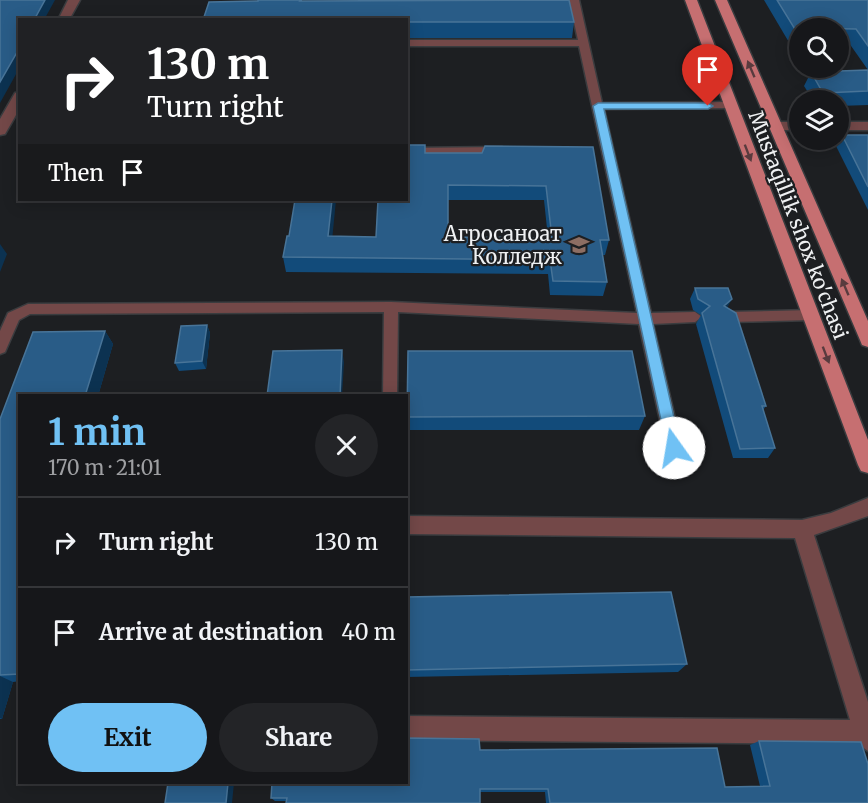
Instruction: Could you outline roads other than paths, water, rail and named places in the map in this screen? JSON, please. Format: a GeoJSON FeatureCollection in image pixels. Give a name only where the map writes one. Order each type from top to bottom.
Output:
{"type":"FeatureCollection","features":[{"type":"Feature","properties":{"kind":"main road","name":"Mustaqillik shox ko'chasi"},"geometry":{"type":"LineString","coordinates":[[691,0],[868,465]]}},
{"type":"Feature","properties":{"kind":"main road","name":"Mustaqillik shox ko'chasi"},"geometry":{"type":"LineString","coordinates":[[721,0],[868,340]]}},
{"type":"Feature","properties":{"kind":"street"},"geometry":{"type":"LineString","coordinates":[[64,18],[74,0]]}},
{"type":"Feature","properties":{"kind":"street"},"geometry":{"type":"LineString","coordinates":[[0,130],[18,99]]}},
{"type":"Feature","properties":{"kind":"street"},"geometry":{"type":"LineString","coordinates":[[775,126],[789,126]]}},
{"type":"Feature","properties":{"kind":"street"},"geometry":{"type":"LineString","coordinates":[[849,126],[868,126]]}},
{"type":"Feature","properties":{"kind":"street"},"geometry":{"type":"LineString","coordinates":[[408,525],[802,529],[832,522],[868,507]]}},
{"type":"Feature","properties":{"kind":"street"},"geometry":{"type":"LineString","coordinates":[[408,728],[867,735],[802,529]]}},
{"type":"Feature","properties":{"kind":"lane"},"geometry":{"type":"LineString","coordinates":[[574,0],[598,106],[602,151],[645,319],[674,448]]}},
{"type":"Feature","properties":{"kind":"lane"},"geometry":{"type":"LineString","coordinates":[[408,43],[584,43]]}},
{"type":"Feature","properties":{"kind":"lane"},"geometry":{"type":"LineString","coordinates":[[598,106],[730,105]]}},
{"type":"Feature","properties":{"kind":"lane"},"geometry":{"type":"LineString","coordinates":[[408,152],[513,151]]}},
{"type":"Feature","properties":{"kind":"lane"},"geometry":{"type":"LineString","coordinates":[[390,394],[391,307]]}},
{"type":"Feature","properties":{"kind":"lane"},"geometry":{"type":"LineString","coordinates":[[0,348],[5,326],[13,317],[28,309],[391,307],[645,319],[695,317]]}},
{"type":"Feature","properties":{"kind":"lane"},"geometry":{"type":"LineString","coordinates":[[728,317],[811,315]]}},
{"type":"Feature","properties":{"kind":"place","name":"Агросаноат Колледж"},"geometry":{"type":"Point","coordinates":[579,245]}}]}
